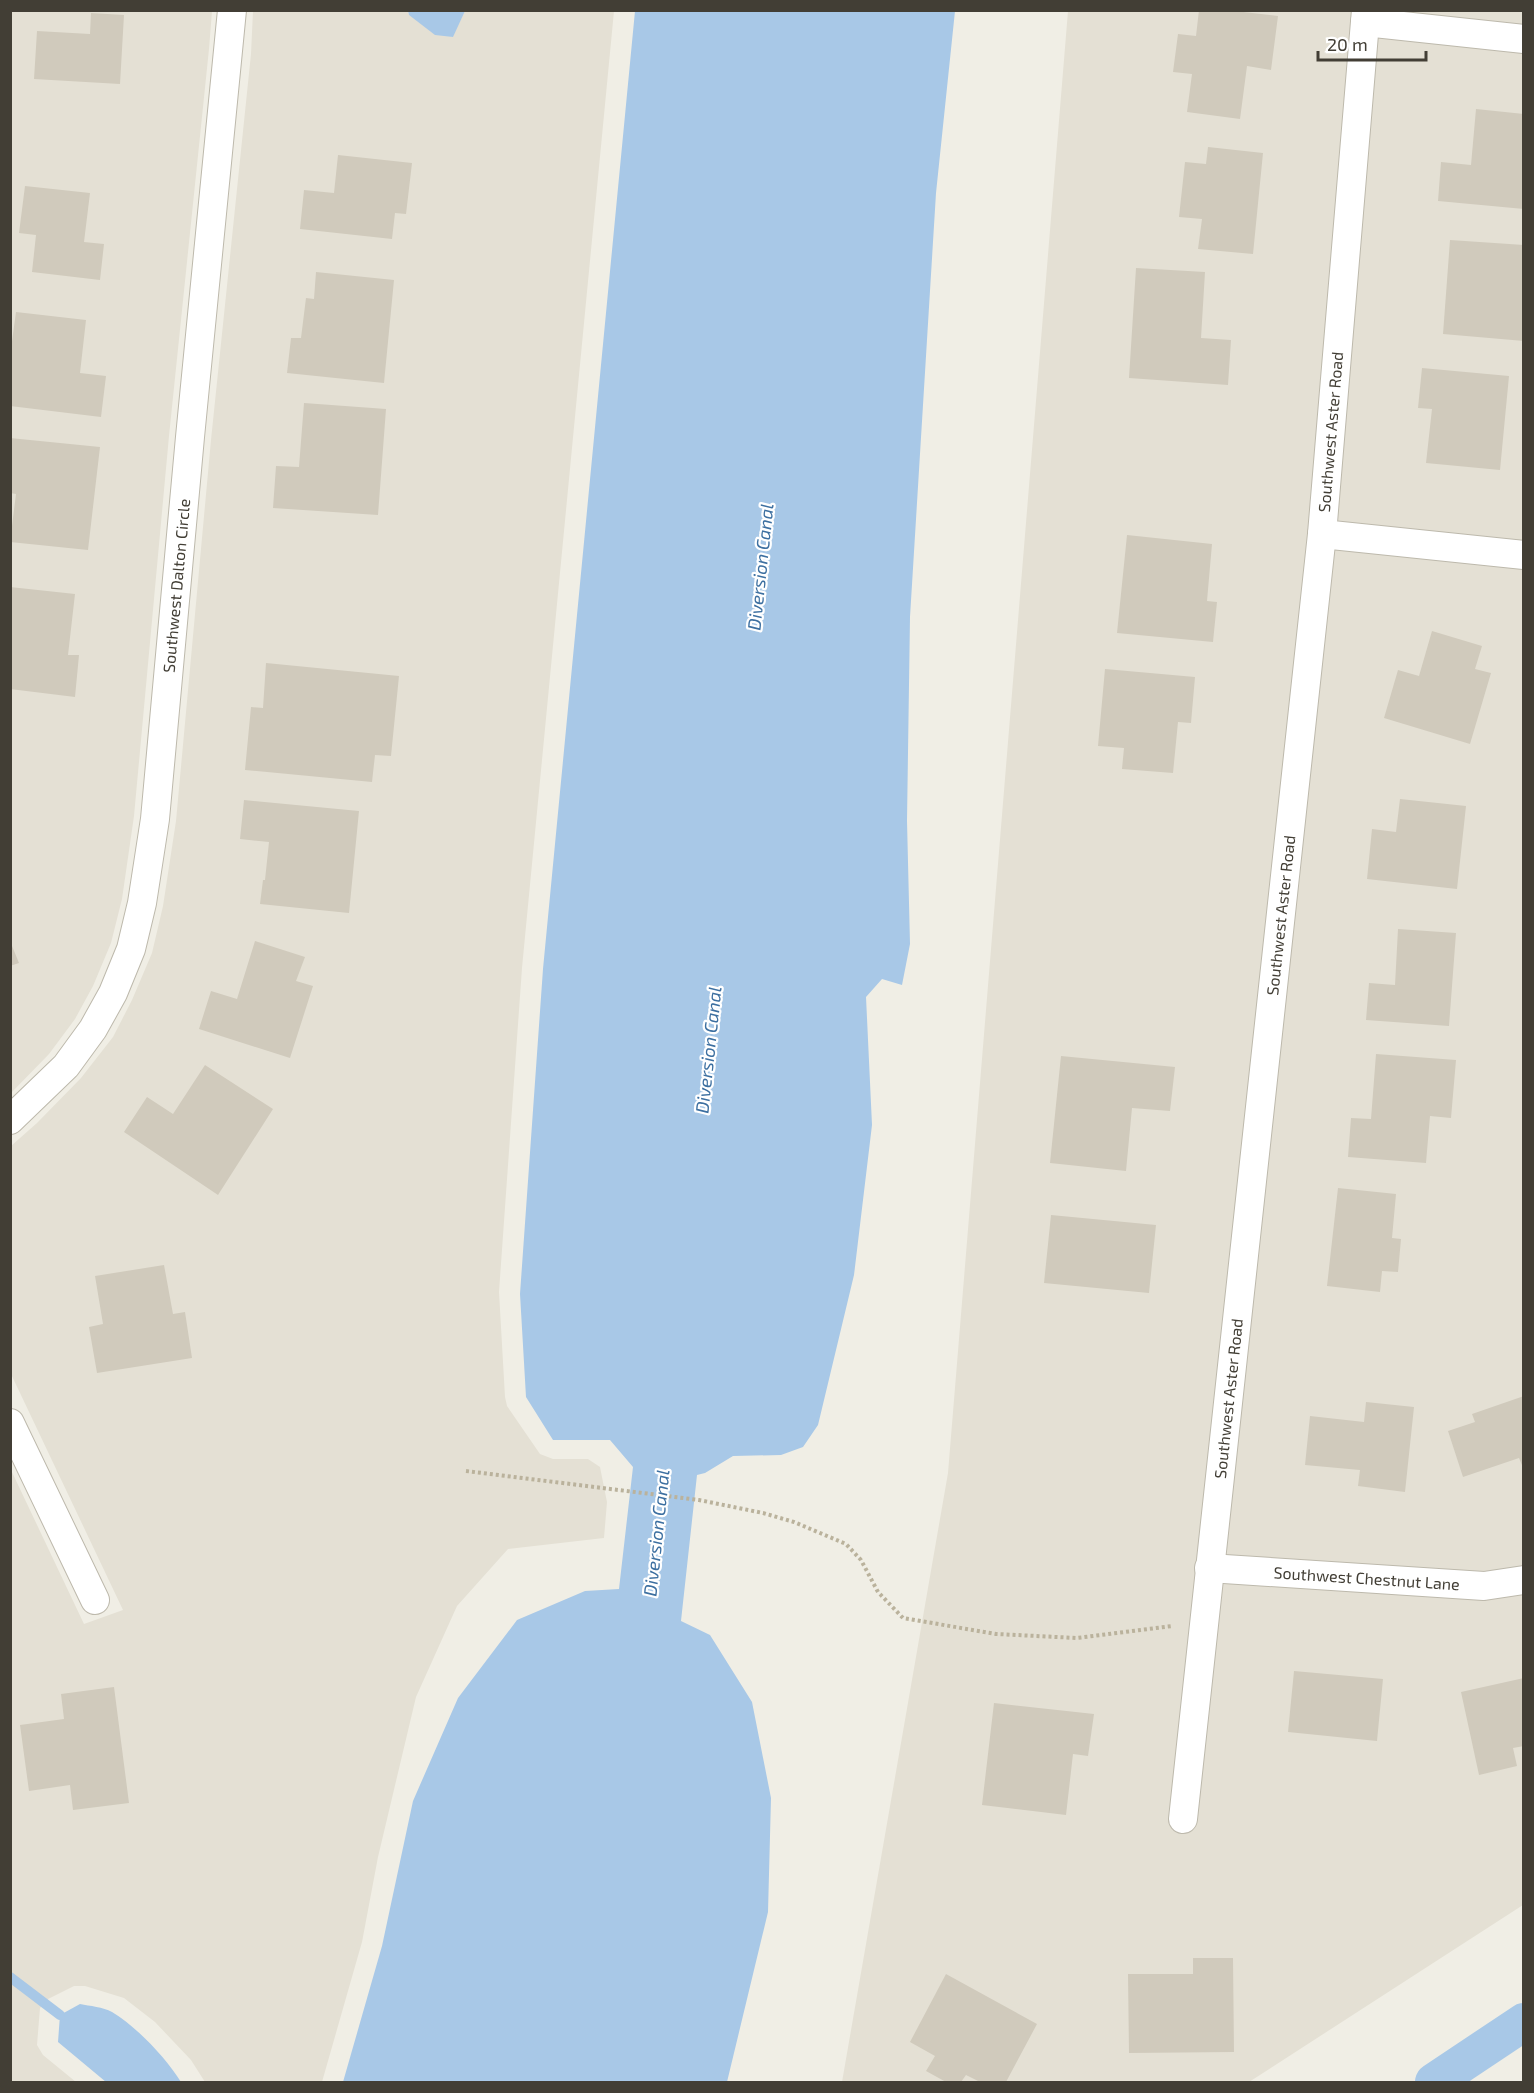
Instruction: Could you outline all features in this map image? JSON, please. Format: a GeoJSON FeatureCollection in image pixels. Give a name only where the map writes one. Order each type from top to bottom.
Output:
{"type":"FeatureCollection","features":[{"type":"Feature","properties":{"kind":"street","name":"Southwest Dalton Circle"},"geometry":{"type":"LineString","coordinates":[[10,1120],[66,1065],[93,1029],[113,993],[131,948],[142,903],[155,819],[232,10]]}},
{"type":"Feature","properties":{"kind":"street"},"geometry":{"type":"LineString","coordinates":[[1366,16],[1524,39]]}},
{"type":"Feature","properties":{"kind":"street","name":"Southwest Aster Road"},"geometry":{"type":"LineString","coordinates":[[1183,1820],[1322,534],[1366,16]]}},
{"type":"Feature","properties":{"kind":"street"},"geometry":{"type":"LineString","coordinates":[[1322,534],[1524,555]]}},
{"type":"Feature","properties":{"kind":"street"},"geometry":{"type":"LineString","coordinates":[[10,1423],[95,1600]]}},
{"type":"Feature","properties":{"kind":"street","name":"Southwest Chestnut Lane"},"geometry":{"type":"LineString","coordinates":[[1209,1568],[1484,1586],[1524,1580]]}},
{"type":"Feature","properties":{"kind":"path"},"geometry":{"type":"LineString","coordinates":[[466,1471],[699,1500],[784,1519],[846,1544],[861,1560],[878,1592],[903,1618],[996,1634],[1077,1638],[1204,1622]]}},
{"type":"Feature","properties":{"kind":"shaded area"},"geometry":{"type":"Polygon","coordinates":[[[11,11],[212,11],[169,436],[134,816],[122,899],[111,943],[93,986],[75,1019],[49,1054],[11,1093],[11,11]]]}},
{"type":"Feature","properties":{"kind":"shaded area"},"geometry":{"type":"Polygon","coordinates":[[[253,11],[408,11],[409,15],[452,37],[465,11],[614,11],[522,968],[499,1292],[507,1406],[540,1454],[553,1459],[588,1459],[600,1467],[607,1502],[604,1538],[508,1549],[457,1606],[416,1697],[378,1857],[362,1942],[322,2082],[205,2082],[191,2060],[155,2022],[124,1998],[85,1986],[74,1986],[48,1999],[40,2008],[37,2045],[43,2055],[76,2082],[11,2082],[11,1470],[84,1624],[123,1610],[11,1374],[11,1146],[81,1078],[113,1037],[152,953],[163,906],[176,821],[211,440],[251,54],[253,11]]]}},
{"type":"Feature","properties":{"kind":"shaded area"},"geometry":{"type":"Polygon","coordinates":[[[1068,11],[1523,11],[1523,1905],[1249,2082],[842,2082],[948,1473],[1068,11]]]}},
{"type":"Feature","properties":{"kind":"water"},"geometry":{"type":"Polygon","coordinates":[[[408,10],[465,11],[453,37],[435,35],[409,15],[408,10]]]}},
{"type":"Feature","properties":{"kind":"water","name":"Diversion Canal"},"geometry":{"type":"Polygon","coordinates":[[[635,11],[955,11],[936,193],[910,617],[907,821],[910,944],[902,985],[882,979],[866,997],[872,1125],[854,1275],[818,1425],[803,1447],[781,1455],[733,1456],[705,1473],[697,1475],[681,1621],[710,1635],[752,1702],[771,1798],[768,1912],[727,2082],[343,2082],[382,1946],[413,1801],[458,1698],[517,1620],[585,1591],[619,1589],[633,1467],[610,1440],[553,1440],[526,1397],[520,1294],[543,969],[635,11]]]}},
{"type":"Feature","properties":{"kind":"water"},"geometry":{"type":"Polygon","coordinates":[[[80,2004],[105,2009],[122,2018],[150,2044],[181,2082],[106,2082],[58,2042],[60,2015],[80,2004]]]}},
{"type":"Feature","properties":{"kind":"building"},"geometry":{"type":"Polygon","coordinates":[[[1199,10],[1226,10],[1278,16],[1271,70],[1247,66],[1240,119],[1187,112],[1192,74],[1173,72],[1178,34],[1196,36],[1199,10]]]}},
{"type":"Feature","properties":{"kind":"building"},"geometry":{"type":"Polygon","coordinates":[[[91,13],[124,15],[120,84],[34,79],[37,31],[90,34],[91,13]]]}},
{"type":"Feature","properties":{"kind":"building"},"geometry":{"type":"Polygon","coordinates":[[[1476,109],[1524,114],[1524,209],[1438,201],[1441,162],[1471,165],[1476,109]]]}},
{"type":"Feature","properties":{"kind":"building"},"geometry":{"type":"Polygon","coordinates":[[[1208,147],[1263,153],[1253,254],[1198,249],[1202,219],[1179,217],[1185,162],[1206,164],[1208,147]]]}},
{"type":"Feature","properties":{"kind":"building"},"geometry":{"type":"Polygon","coordinates":[[[338,155],[412,163],[406,214],[395,213],[392,239],[300,229],[304,190],[334,193],[338,155]]]}},
{"type":"Feature","properties":{"kind":"building"},"geometry":{"type":"Polygon","coordinates":[[[25,186],[90,193],[84,242],[104,244],[100,280],[32,272],[36,235],[19,233],[25,186]]]}},
{"type":"Feature","properties":{"kind":"building"},"geometry":{"type":"Polygon","coordinates":[[[1450,240],[1524,245],[1524,341],[1443,334],[1450,240]]]}},
{"type":"Feature","properties":{"kind":"building"},"geometry":{"type":"Polygon","coordinates":[[[1136,268],[1205,272],[1201,338],[1231,340],[1228,385],[1129,378],[1136,268]]]}},
{"type":"Feature","properties":{"kind":"building"},"geometry":{"type":"Polygon","coordinates":[[[316,272],[394,280],[384,383],[287,373],[291,338],[301,338],[306,298],[314,299],[316,272]]]}},
{"type":"Feature","properties":{"kind":"building"},"geometry":{"type":"Polygon","coordinates":[[[16,312],[86,320],[80,373],[106,376],[101,417],[10,406],[10,356],[16,312]]]}},
{"type":"Feature","properties":{"kind":"building"},"geometry":{"type":"Polygon","coordinates":[[[1422,368],[1509,376],[1500,470],[1426,463],[1432,409],[1418,408],[1422,368]]]}},
{"type":"Feature","properties":{"kind":"building"},"geometry":{"type":"Polygon","coordinates":[[[304,403],[386,409],[378,515],[273,508],[276,466],[299,467],[304,403]]]}},
{"type":"Feature","properties":{"kind":"building"},"geometry":{"type":"Polygon","coordinates":[[[10,438],[100,447],[88,550],[10,542],[16,494],[10,493],[10,438]]]}},
{"type":"Feature","properties":{"kind":"building"},"geometry":{"type":"Polygon","coordinates":[[[1127,535],[1212,544],[1207,601],[1217,602],[1213,642],[1117,633],[1127,535]]]}},
{"type":"Feature","properties":{"kind":"building"},"geometry":{"type":"Polygon","coordinates":[[[10,587],[75,594],[68,655],[79,655],[75,697],[10,689],[10,587]]]}},
{"type":"Feature","properties":{"kind":"building"},"geometry":{"type":"Polygon","coordinates":[[[1432,631],[1482,646],[1475,669],[1491,673],[1470,744],[1384,718],[1398,670],[1419,676],[1432,631]]]}},
{"type":"Feature","properties":{"kind":"building"},"geometry":{"type":"Polygon","coordinates":[[[266,663],[399,676],[391,756],[375,755],[372,782],[245,770],[251,707],[263,708],[266,663]]]}},
{"type":"Feature","properties":{"kind":"building"},"geometry":{"type":"Polygon","coordinates":[[[1105,669],[1195,677],[1191,723],[1178,722],[1173,773],[1122,769],[1124,748],[1098,746],[1105,669]]]}},
{"type":"Feature","properties":{"kind":"building"},"geometry":{"type":"Polygon","coordinates":[[[1400,799],[1466,806],[1457,889],[1367,879],[1372,829],[1396,832],[1400,799]]]}},
{"type":"Feature","properties":{"kind":"building"},"geometry":{"type":"Polygon","coordinates":[[[244,800],[359,811],[349,913],[260,904],[269,842],[240,839],[244,800]]]}},
{"type":"Feature","properties":{"kind":"building"},"geometry":{"type":"Polygon","coordinates":[[[1398,929],[1456,933],[1449,1026],[1366,1020],[1369,983],[1395,985],[1398,929]]]}},
{"type":"Feature","properties":{"kind":"building"},"geometry":{"type":"Polygon","coordinates":[[[10,941],[19,963],[10,966],[10,941]]]}},
{"type":"Feature","properties":{"kind":"building"},"geometry":{"type":"Polygon","coordinates":[[[255,941],[305,957],[296,981],[313,986],[290,1058],[199,1029],[211,991],[237,999],[255,941]]]}},
{"type":"Feature","properties":{"kind":"building"},"geometry":{"type":"Polygon","coordinates":[[[1376,1054],[1456,1060],[1451,1118],[1430,1116],[1426,1163],[1348,1157],[1351,1118],[1371,1119],[1376,1054]]]}},
{"type":"Feature","properties":{"kind":"building"},"geometry":{"type":"Polygon","coordinates":[[[1061,1056],[1175,1067],[1170,1111],[1132,1108],[1126,1171],[1050,1163],[1061,1056]]]}},
{"type":"Feature","properties":{"kind":"building"},"geometry":{"type":"Polygon","coordinates":[[[205,1065],[273,1109],[218,1195],[124,1132],[147,1097],[173,1114],[205,1065]]]}},
{"type":"Feature","properties":{"kind":"building"},"geometry":{"type":"Polygon","coordinates":[[[1338,1188],[1396,1194],[1392,1238],[1401,1239],[1398,1272],[1382,1271],[1380,1292],[1327,1286],[1338,1188]]]}},
{"type":"Feature","properties":{"kind":"building"},"geometry":{"type":"Polygon","coordinates":[[[1051,1215],[1156,1225],[1149,1293],[1044,1283],[1051,1215]]]}},
{"type":"Feature","properties":{"kind":"building"},"geometry":{"type":"Polygon","coordinates":[[[164,1265],[173,1314],[185,1312],[192,1358],[97,1373],[89,1327],[103,1324],[95,1276],[164,1265]]]}},
{"type":"Feature","properties":{"kind":"building"},"geometry":{"type":"Polygon","coordinates":[[[1524,1396],[1524,1470],[1519,1458],[1463,1477],[1448,1431],[1475,1422],[1472,1414],[1524,1396]]]}},
{"type":"Feature","properties":{"kind":"building"},"geometry":{"type":"Polygon","coordinates":[[[1366,1402],[1414,1407],[1405,1492],[1358,1486],[1360,1470],[1305,1465],[1310,1416],[1364,1422],[1366,1402]]]}},
{"type":"Feature","properties":{"kind":"building"},"geometry":{"type":"Polygon","coordinates":[[[1294,1671],[1383,1679],[1377,1741],[1288,1732],[1294,1671]]]}},
{"type":"Feature","properties":{"kind":"building"},"geometry":{"type":"Polygon","coordinates":[[[1524,1678],[1524,1746],[1513,1748],[1517,1766],[1479,1775],[1461,1692],[1524,1678]]]}},
{"type":"Feature","properties":{"kind":"building"},"geometry":{"type":"Polygon","coordinates":[[[114,1687],[129,1803],[73,1810],[70,1785],[29,1791],[20,1725],[64,1719],[61,1694],[114,1687]]]}},
{"type":"Feature","properties":{"kind":"building"},"geometry":{"type":"Polygon","coordinates":[[[994,1703],[1094,1714],[1088,1756],[1073,1754],[1066,1815],[982,1805],[994,1703]]]}},
{"type":"Feature","properties":{"kind":"building"},"geometry":{"type":"Polygon","coordinates":[[[1193,1958],[1233,1958],[1234,2052],[1129,2053],[1128,1974],[1193,1974],[1193,1958]]]}},
{"type":"Feature","properties":{"kind":"building"},"geometry":{"type":"Polygon","coordinates":[[[946,1974],[1037,2024],[1006,2082],[980,2082],[966,2075],[961,2082],[946,2082],[926,2071],[935,2056],[910,2042],[946,1974]]]}},
{"type":"Feature","properties":{"kind":"waterway"},"geometry":{"type":"LineString","coordinates":[[10,1977],[60,2015]]}},
{"type":"Feature","properties":{"kind":"waterway"},"geometry":{"type":"LineString","coordinates":[[1434,2082],[1524,2022]]}}]}
